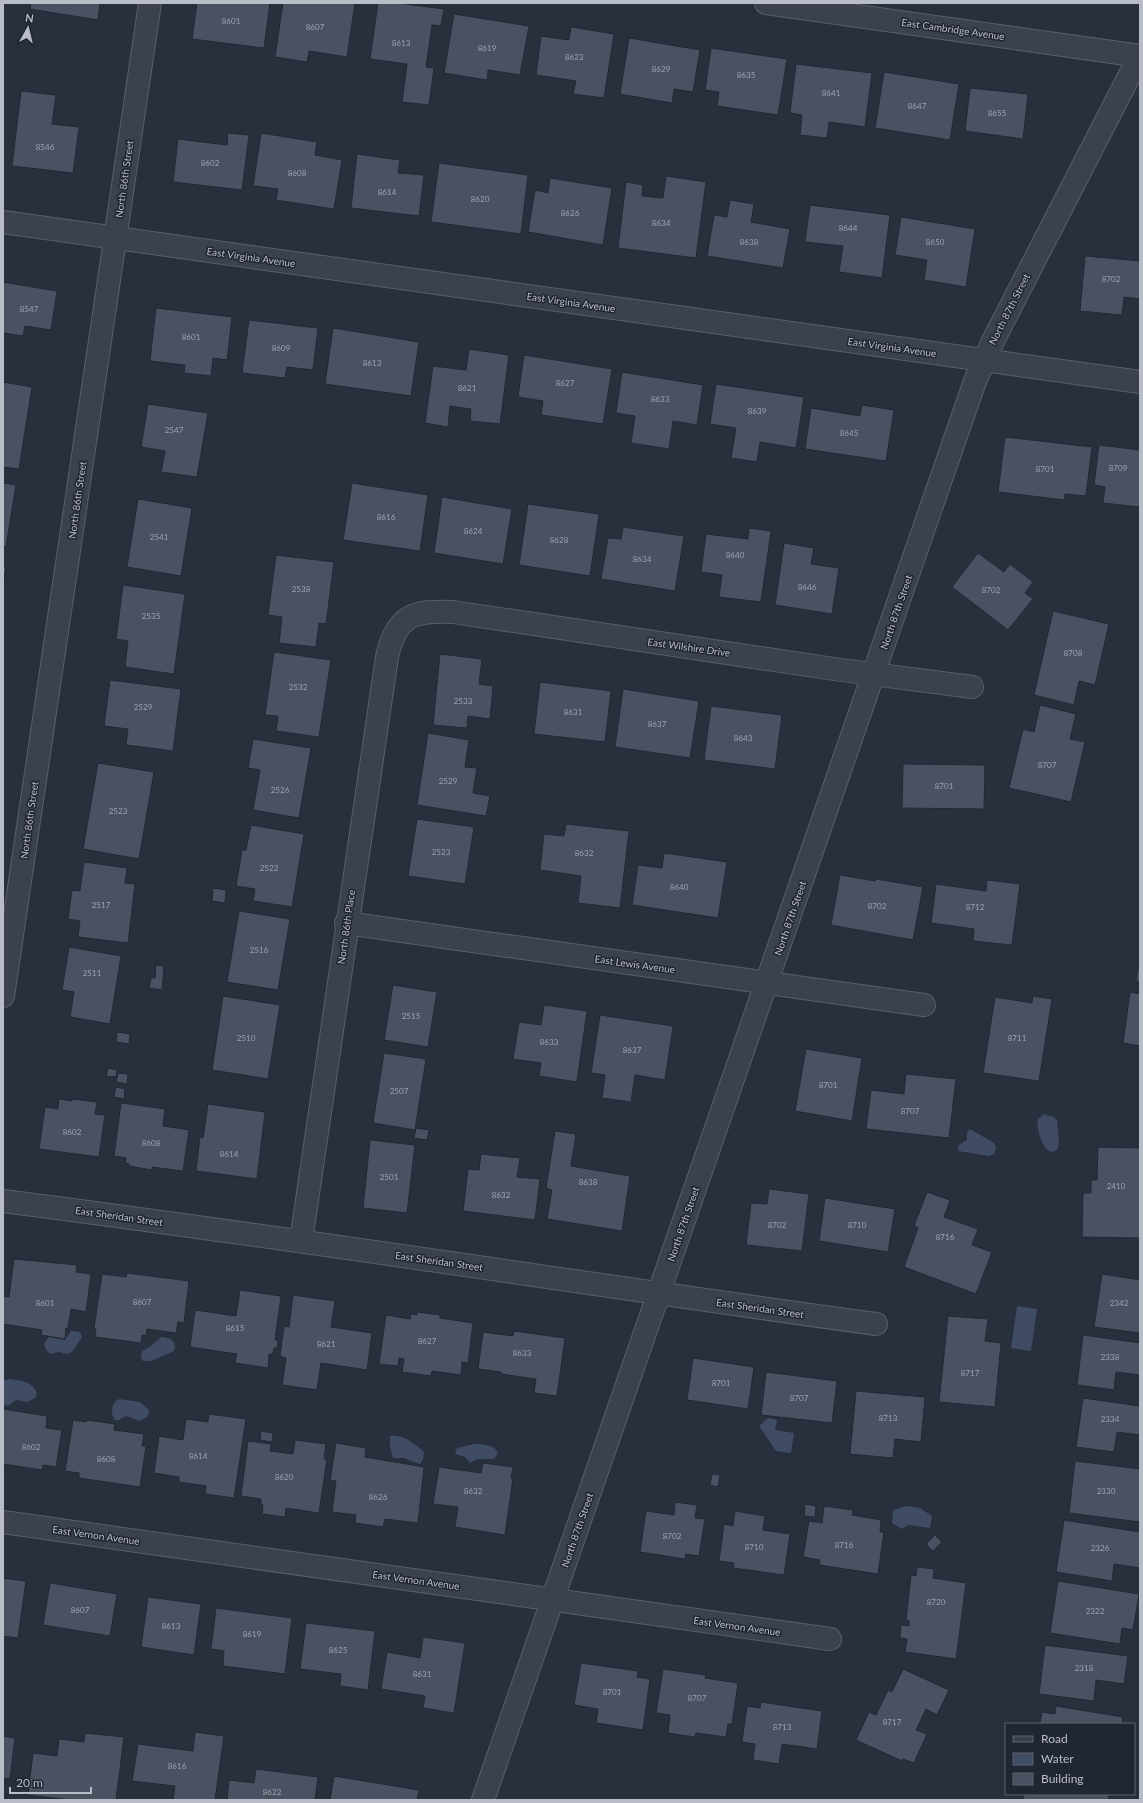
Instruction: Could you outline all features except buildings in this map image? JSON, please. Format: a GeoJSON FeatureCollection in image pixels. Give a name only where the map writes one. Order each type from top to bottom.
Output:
{"type":"FeatureCollection","features":[{"type":"Feature","properties":{"kind":"street","name":"North 86th Street"},"geometry":{"type":"LineString","coordinates":[[3,996],[150,3]]}},
{"type":"Feature","properties":{"kind":"street","name":"East Cambridge Avenue"},"geometry":{"type":"LineString","coordinates":[[766,3],[1140,55]]}},
{"type":"Feature","properties":{"kind":"street","name":"North 87th Street"},"geometry":{"type":"LineString","coordinates":[[483,1800],[984,360],[1140,55]]}},
{"type":"Feature","properties":{"kind":"street","name":"East Virginia Avenue"},"geometry":{"type":"LineString","coordinates":[[3,222],[1140,382]]}},
{"type":"Feature","properties":{"kind":"street","name":"East Wilshire Drive"},"geometry":{"type":"LineString","coordinates":[[407,619],[422,612],[453,612],[972,687]]}},
{"type":"Feature","properties":{"kind":"street","name":"North 86th Place"},"geometry":{"type":"LineString","coordinates":[[301,1241],[346,923],[387,657],[390,643],[396,630],[407,619]]}},
{"type":"Feature","properties":{"kind":"street","name":"East Lewis Avenue"},"geometry":{"type":"LineString","coordinates":[[346,923],[924,1005]]}},
{"type":"Feature","properties":{"kind":"street","name":"East Sheridan Street"},"geometry":{"type":"LineString","coordinates":[[3,1201],[301,1241],[659,1294],[876,1324]]}},
{"type":"Feature","properties":{"kind":"street","name":"East Vernon Avenue"},"geometry":{"type":"LineString","coordinates":[[3,1522],[830,1639]]}},
{"type":"Feature","properties":{"kind":"water"},"geometry":{"type":"Polygon","coordinates":[[[1044,1114],[1057,1120],[1059,1144],[1058,1148],[1054,1151],[1049,1151],[1046,1148],[1042,1142],[1038,1129],[1038,1119],[1044,1114]]]}},
{"type":"Feature","properties":{"kind":"water"},"geometry":{"type":"Polygon","coordinates":[[[970,1129],[994,1143],[996,1148],[994,1154],[989,1156],[958,1151],[959,1145],[967,1140],[967,1133],[970,1129]]]}},
{"type":"Feature","properties":{"kind":"water"},"geometry":{"type":"Polygon","coordinates":[[[1017,1306],[1037,1309],[1031,1351],[1011,1348],[1017,1306]]]}},
{"type":"Feature","properties":{"kind":"water"},"geometry":{"type":"Polygon","coordinates":[[[71,1331],[80,1332],[82,1337],[73,1351],[67,1354],[59,1352],[51,1354],[46,1350],[44,1344],[49,1337],[65,1340],[71,1331]]]}},
{"type":"Feature","properties":{"kind":"water"},"geometry":{"type":"Polygon","coordinates":[[[161,1337],[170,1339],[174,1343],[174,1351],[152,1361],[143,1361],[141,1357],[142,1351],[151,1346],[161,1337]]]}},
{"type":"Feature","properties":{"kind":"water"},"geometry":{"type":"Polygon","coordinates":[[[9,1379],[21,1381],[32,1386],[37,1393],[35,1398],[27,1402],[16,1400],[8,1406],[3,1405],[3,1381],[9,1379]]]}},
{"type":"Feature","properties":{"kind":"water"},"geometry":{"type":"Polygon","coordinates":[[[119,1399],[140,1402],[149,1410],[148,1416],[140,1421],[126,1416],[119,1420],[115,1420],[112,1415],[112,1408],[114,1403],[119,1399]]]}},
{"type":"Feature","properties":{"kind":"water"},"geometry":{"type":"Polygon","coordinates":[[[768,1418],[777,1420],[775,1430],[794,1433],[791,1453],[776,1451],[759,1426],[768,1418]]]}},
{"type":"Feature","properties":{"kind":"water"},"geometry":{"type":"Polygon","coordinates":[[[390,1436],[405,1438],[424,1452],[423,1460],[420,1464],[404,1458],[393,1458],[390,1446],[390,1436]]]}},
{"type":"Feature","properties":{"kind":"water"},"geometry":{"type":"Polygon","coordinates":[[[475,1444],[492,1447],[498,1453],[494,1459],[477,1459],[470,1463],[465,1457],[455,1454],[457,1448],[475,1444]]]}},
{"type":"Feature","properties":{"kind":"water"},"geometry":{"type":"Polygon","coordinates":[[[906,1506],[920,1508],[932,1516],[930,1528],[908,1525],[902,1529],[892,1523],[893,1510],[906,1506]]]}}]}
